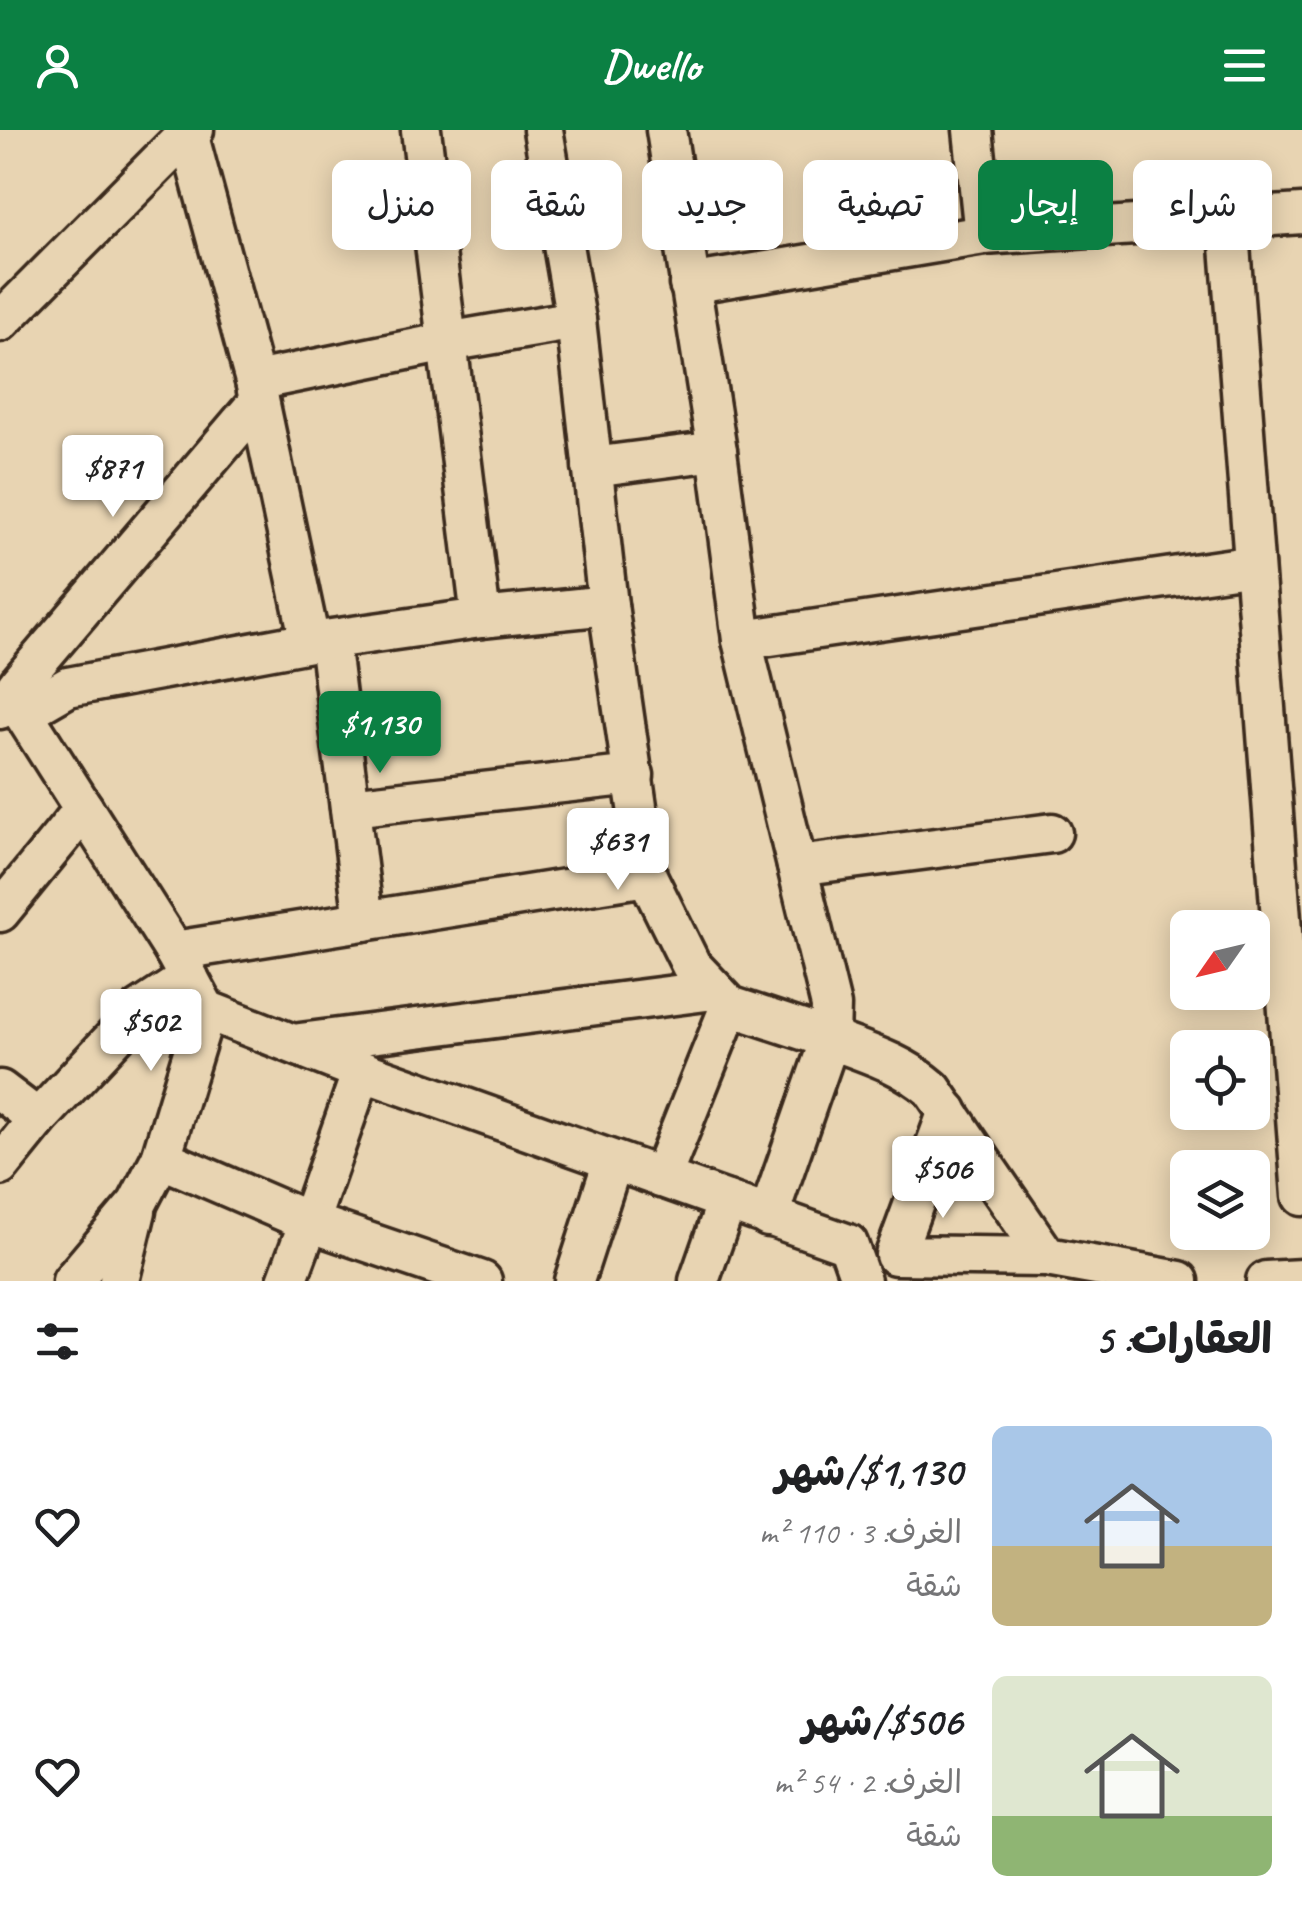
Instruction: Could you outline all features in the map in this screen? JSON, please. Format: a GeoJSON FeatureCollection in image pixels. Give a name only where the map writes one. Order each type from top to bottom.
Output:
{"type":"FeatureCollection","features":[{"type":"Feature","properties":{"kind":"street"},"geometry":{"type":"LineString","coordinates":[[421,130],[482,618]]}},
{"type":"Feature","properties":{"kind":"street"},"geometry":{"type":"LineString","coordinates":[[543,130],[576,320],[608,605],[647,876],[691,964],[722,998],[891,1061],[932,1089],[1047,1257]]}},
{"type":"Feature","properties":{"kind":"street"},"geometry":{"type":"LineString","coordinates":[[666,130],[717,451],[742,640],[831,1006],[830,1040],[768,1217]]}},
{"type":"Feature","properties":{"kind":"street"},"geometry":{"type":"LineString","coordinates":[[973,130],[978,178]]}},
{"type":"Feature","properties":{"kind":"street"},"geometry":{"type":"LineString","coordinates":[[0,322],[191,131]]}},
{"type":"Feature","properties":{"kind":"street"},"geometry":{"type":"LineString","coordinates":[[191,131],[319,641],[350,807],[364,920]]}},
{"type":"Feature","properties":{"kind":"street"},"geometry":{"type":"LineString","coordinates":[[1272,216],[1302,214]]}},
{"type":"Feature","properties":{"kind":"street"},"geometry":{"type":"LineString","coordinates":[[689,284],[978,236]]}},
{"type":"Feature","properties":{"kind":"street"},"geometry":{"type":"LineString","coordinates":[[1230,250],[1302,1196]]}},
{"type":"Feature","properties":{"kind":"street"},"geometry":{"type":"LineString","coordinates":[[10,693],[257,391],[447,342],[576,320]]}},
{"type":"Feature","properties":{"kind":"street"},"geometry":{"type":"LineString","coordinates":[[592,467],[717,451]]}},
{"type":"Feature","properties":{"kind":"street"},"geometry":{"type":"LineString","coordinates":[[742,640],[1254,565]]}},
{"type":"Feature","properties":{"kind":"street"},"geometry":{"type":"LineString","coordinates":[[10,693],[68,687],[319,641],[608,605]]}},
{"type":"Feature","properties":{"kind":"street"},"geometry":{"type":"LineString","coordinates":[[10,693],[190,980],[294,1044],[848,1244],[894,1256],[1047,1257],[1179,1281]]}},
{"type":"Feature","properties":{"kind":"street"},"geometry":{"type":"LineString","coordinates":[[350,807],[634,775]]}},
{"type":"Feature","properties":{"kind":"street"},"geometry":{"type":"LineString","coordinates":[[0,912],[84,809]]}},
{"type":"Feature","properties":{"kind":"street"},"geometry":{"type":"LineString","coordinates":[[797,866],[1052,833]]}},
{"type":"Feature","properties":{"kind":"street"},"geometry":{"type":"LineString","coordinates":[[0,1166],[38,1119],[140,1010],[190,980],[364,920],[647,876]]}},
{"type":"Feature","properties":{"kind":"street"},"geometry":{"type":"LineString","coordinates":[[119,1281],[138,1204],[161,1158],[190,980]]}},
{"type":"Feature","properties":{"kind":"street"},"geometry":{"type":"LineString","coordinates":[[294,1044],[722,998]]}},
{"type":"Feature","properties":{"kind":"street"},"geometry":{"type":"LineString","coordinates":[[661,1178],[722,998]]}},
{"type":"Feature","properties":{"kind":"street"},"geometry":{"type":"LineString","coordinates":[[287,1281],[362,1070]]}},
{"type":"Feature","properties":{"kind":"street"},"geometry":{"type":"LineString","coordinates":[[0,1090],[38,1119]]}},
{"type":"Feature","properties":{"kind":"street"},"geometry":{"type":"LineString","coordinates":[[894,1256],[948,1111]]}},
{"type":"Feature","properties":{"kind":"street"},"geometry":{"type":"LineString","coordinates":[[161,1158],[425,1272],[482,1281]]}},
{"type":"Feature","properties":{"kind":"street"},"geometry":{"type":"LineString","coordinates":[[574,1281],[613,1160]]}},
{"type":"Feature","properties":{"kind":"street"},"geometry":{"type":"LineString","coordinates":[[699,1281],[727,1202]]}},
{"type":"Feature","properties":{"kind":"street"},"geometry":{"type":"LineString","coordinates":[[72,1281],[138,1204]]}},
{"type":"Feature","properties":{"kind":"street"},"geometry":{"type":"LineString","coordinates":[[834,1281],[848,1244]]}},
{"type":"Feature","properties":{"kind":"street"},"geometry":{"type":"LineString","coordinates":[[848,1244],[861,1281]]}},
{"type":"Feature","properties":{"kind":"street"},"geometry":{"type":"LineString","coordinates":[[1266,1281],[1302,1279]]}}]}
